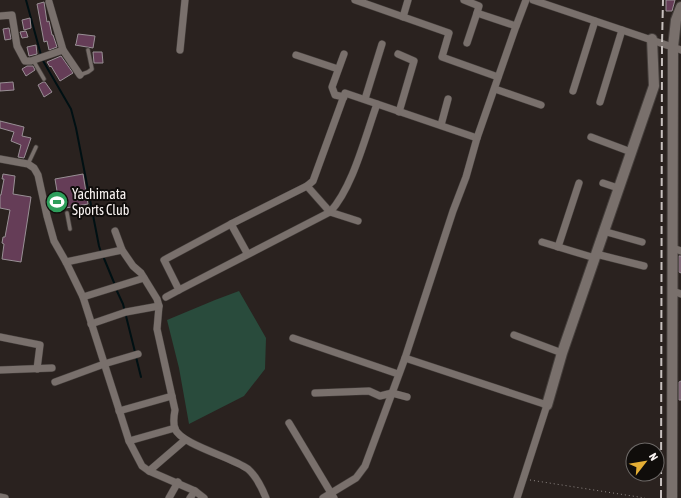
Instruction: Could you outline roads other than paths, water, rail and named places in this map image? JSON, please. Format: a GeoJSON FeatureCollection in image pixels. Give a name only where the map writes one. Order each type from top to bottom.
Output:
{"type":"FeatureCollection","features":[{"type":"Feature","properties":{"kind":"street"},"geometry":{"type":"LineString","coordinates":[[180,50],[185,0]]}},
{"type":"Feature","properties":{"kind":"street"},"geometry":{"type":"LineString","coordinates":[[355,0],[449,33],[442,57],[498,77]]}},
{"type":"Feature","properties":{"kind":"street"},"geometry":{"type":"LineString","coordinates":[[403,17],[408,0]]}},
{"type":"Feature","properties":{"kind":"street"},"geometry":{"type":"LineString","coordinates":[[464,0],[479,6],[467,43]]}},
{"type":"Feature","properties":{"kind":"street"},"geometry":{"type":"LineString","coordinates":[[323,498],[333,496],[356,478],[365,466],[405,358],[453,211],[466,177],[477,138],[526,0]]}},
{"type":"Feature","properties":{"kind":"street"},"geometry":{"type":"LineString","coordinates":[[534,0],[677,49]]}},
{"type":"Feature","properties":{"kind":"street"},"geometry":{"type":"LineString","coordinates":[[49,2],[63,50],[80,75]]}},
{"type":"Feature","properties":{"kind":"street"},"geometry":{"type":"LineString","coordinates":[[672,498],[677,292],[676,20],[681,6]]}},
{"type":"Feature","properties":{"kind":"street"},"geometry":{"type":"LineString","coordinates":[[477,13],[516,26]]}},
{"type":"Feature","properties":{"kind":"street"},"geometry":{"type":"LineString","coordinates":[[0,16],[12,15],[17,46],[25,61],[33,60],[63,50]]}},
{"type":"Feature","properties":{"kind":"street"},"geometry":{"type":"LineString","coordinates":[[573,92],[595,21]]}},
{"type":"Feature","properties":{"kind":"street"},"geometry":{"type":"LineString","coordinates":[[600,102],[622,30]]}},
{"type":"Feature","properties":{"kind":"street"},"geometry":{"type":"LineString","coordinates":[[517,498],[562,353],[654,86],[652,40]]}},
{"type":"Feature","properties":{"kind":"street"},"geometry":{"type":"LineString","coordinates":[[365,99],[382,44]]}},
{"type":"Feature","properties":{"kind":"street"},"geometry":{"type":"LineString","coordinates":[[344,54],[332,87],[335,95],[344,98]]}},
{"type":"Feature","properties":{"kind":"street"},"geometry":{"type":"LineString","coordinates":[[398,54],[414,61],[399,112]]}},
{"type":"Feature","properties":{"kind":"street"},"geometry":{"type":"LineString","coordinates":[[296,55],[338,69]]}},
{"type":"Feature","properties":{"kind":"street"},"geometry":{"type":"LineString","coordinates":[[495,89],[541,105]]}},
{"type":"Feature","properties":{"kind":"street"},"geometry":{"type":"LineString","coordinates":[[179,290],[164,260],[307,186],[313,181],[345,93],[477,138]]}},
{"type":"Feature","properties":{"kind":"street"},"geometry":{"type":"LineString","coordinates":[[441,125],[448,100]]}},
{"type":"Feature","properties":{"kind":"street"},"geometry":{"type":"LineString","coordinates":[[166,297],[248,253],[330,212],[336,206],[348,184],[377,104]]}},
{"type":"Feature","properties":{"kind":"street"},"geometry":{"type":"LineString","coordinates":[[592,137],[631,152]]}},
{"type":"Feature","properties":{"kind":"street"},"geometry":{"type":"LineString","coordinates":[[0,159],[28,164],[34,168],[38,176],[54,241],[66,262],[82,297],[129,441],[138,460],[142,466],[149,471],[178,482],[195,491],[204,498]]}},
{"type":"Feature","properties":{"kind":"street"},"geometry":{"type":"LineString","coordinates":[[558,247],[579,183]]}},
{"type":"Feature","properties":{"kind":"street"},"geometry":{"type":"LineString","coordinates":[[603,183],[618,188]]}},
{"type":"Feature","properties":{"kind":"street"},"geometry":{"type":"LineString","coordinates":[[307,186],[330,212],[358,221]]}},
{"type":"Feature","properties":{"kind":"street"},"geometry":{"type":"LineString","coordinates":[[231,224],[248,253]]}},
{"type":"Feature","properties":{"kind":"street"},"geometry":{"type":"LineString","coordinates":[[116,231],[122,250],[133,266],[141,273],[157,299],[159,306],[157,329],[175,410],[175,428],[185,440],[215,452],[247,469],[255,476],[266,498]]}},
{"type":"Feature","properties":{"kind":"street"},"geometry":{"type":"LineString","coordinates":[[603,231],[642,242]]}},
{"type":"Feature","properties":{"kind":"street"},"geometry":{"type":"LineString","coordinates":[[542,242],[595,256],[644,266]]}},
{"type":"Feature","properties":{"kind":"street"},"geometry":{"type":"LineString","coordinates":[[66,262],[122,250]]}},
{"type":"Feature","properties":{"kind":"street"},"geometry":{"type":"LineString","coordinates":[[82,297],[144,278]]}},
{"type":"Feature","properties":{"kind":"street"},"geometry":{"type":"LineString","coordinates":[[91,324],[126,312],[159,306]]}},
{"type":"Feature","properties":{"kind":"street"},"geometry":{"type":"LineString","coordinates":[[514,335],[562,353]]}},
{"type":"Feature","properties":{"kind":"street"},"geometry":{"type":"LineString","coordinates":[[0,337],[40,345],[37,370]]}},
{"type":"Feature","properties":{"kind":"street"},"geometry":{"type":"LineString","coordinates":[[293,338],[398,374]]}},
{"type":"Feature","properties":{"kind":"street"},"geometry":{"type":"LineString","coordinates":[[55,382],[104,364],[138,354]]}},
{"type":"Feature","properties":{"kind":"street"},"geometry":{"type":"LineString","coordinates":[[405,358],[546,405]]}},
{"type":"Feature","properties":{"kind":"street"},"geometry":{"type":"LineString","coordinates":[[0,370],[37,370],[52,368]]}},
{"type":"Feature","properties":{"kind":"street"},"geometry":{"type":"LineString","coordinates":[[315,393],[369,391],[380,396],[392,393],[407,398]]}},
{"type":"Feature","properties":{"kind":"street"},"geometry":{"type":"LineString","coordinates":[[119,411],[172,396]]}},
{"type":"Feature","properties":{"kind":"street"},"geometry":{"type":"LineString","coordinates":[[289,423],[333,496]]}},
{"type":"Feature","properties":{"kind":"street"},"geometry":{"type":"LineString","coordinates":[[129,441],[175,428]]}},
{"type":"Feature","properties":{"kind":"street"},"geometry":{"type":"LineString","coordinates":[[149,471],[185,440]]}},
{"type":"Feature","properties":{"kind":"street"},"geometry":{"type":"LineString","coordinates":[[169,498],[178,482]]}},
{"type":"Feature","properties":{"kind":"street"},"geometry":{"type":"LineString","coordinates":[[190,498],[195,491]]}},
{"type":"Feature","properties":{"kind":"street"},"geometry":{"type":"LineString","coordinates":[[0,497],[5,498]]}},
{"type":"Feature","properties":{"kind":"lane"},"geometry":{"type":"LineString","coordinates":[[80,75],[92,69],[88,50]]}},
{"type":"Feature","properties":{"kind":"lane"},"geometry":{"type":"LineString","coordinates":[[33,60],[44,79]]}},
{"type":"Feature","properties":{"kind":"lane"},"geometry":{"type":"LineString","coordinates":[[28,164],[36,147]]}},
{"type":"Feature","properties":{"kind":"lane"},"geometry":{"type":"LineString","coordinates":[[67,213],[70,229]]}},
{"type":"Feature","properties":{"kind":"waterway"},"geometry":{"type":"LineString","coordinates":[[26,0],[41,55]]}},
{"type":"Feature","properties":{"kind":"waterway"},"geometry":{"type":"LineString","coordinates":[[42,59],[71,109],[101,252]]}},
{"type":"Feature","properties":{"kind":"waterway"},"geometry":{"type":"LineString","coordinates":[[103,256],[115,285]]}},
{"type":"Feature","properties":{"kind":"waterway"},"geometry":{"type":"LineString","coordinates":[[116,289],[123,304],[135,352]]}},
{"type":"Feature","properties":{"kind":"waterway"},"geometry":{"type":"LineString","coordinates":[[136,357],[141,377]]}},
{"type":"Feature","properties":{"kind":"railway"},"geometry":{"type":"LineString","coordinates":[[661,498],[663,0]]}},
{"type":"Feature","properties":{"kind":"place","name":"Yachimata Sports Club"},"geometry":{"type":"Point","coordinates":[57,202]}}]}
